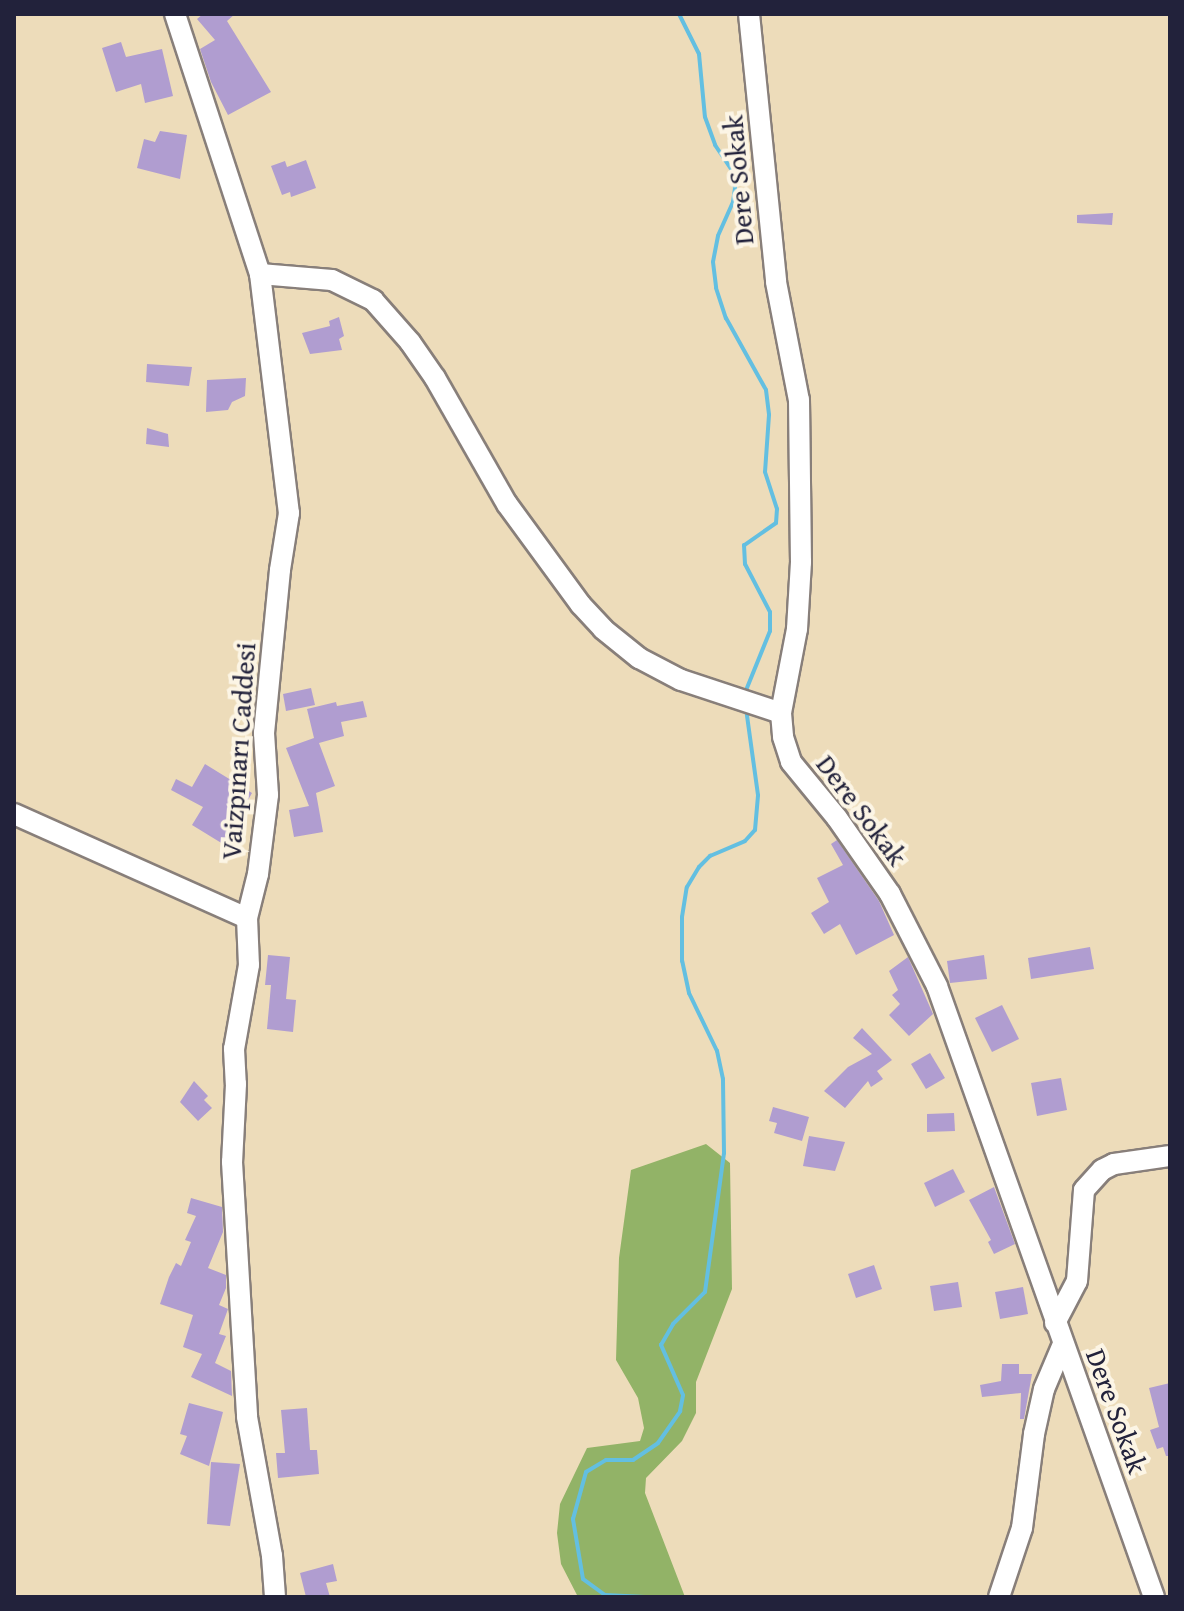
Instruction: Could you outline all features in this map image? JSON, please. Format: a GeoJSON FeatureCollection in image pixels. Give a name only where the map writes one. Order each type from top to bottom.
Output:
{"type":"FeatureCollection","features":[{"type":"Feature","properties":{"kind":"street","name":"Vaizpınarı Caddesi"},"geometry":{"type":"LineString","coordinates":[[175,14],[260,274],[289,513],[280,570],[264,733],[268,795],[258,874],[247,918],[249,965],[234,1049],[236,1084],[232,1162],[247,1417],[272,1556],[275,1597]]}},
{"type":"Feature","properties":{"kind":"street","name":"Dere Sokak"},"geometry":{"type":"LineString","coordinates":[[749,14],[776,282],[799,400],[801,562],[797,629],[781,713],[783,737],[791,762],[875,870],[937,986],[1154,1597]]}},
{"type":"Feature","properties":{"kind":"street"},"geometry":{"type":"LineString","coordinates":[[260,274],[332,280],[373,300],[410,342],[435,378],[507,504],[581,605],[603,629],[629,651],[681,680],[781,713]]}},
{"type":"Feature","properties":{"kind":"street"},"geometry":{"type":"LineString","coordinates":[[14,814],[247,918]]}},
{"type":"Feature","properties":{"kind":"street"},"geometry":{"type":"LineString","coordinates":[[1055,1323],[1077,1281],[1084,1190],[1102,1170],[1114,1164],[1170,1156]]}},
{"type":"Feature","properties":{"kind":"street"},"geometry":{"type":"LineString","coordinates":[[999,1597],[1022,1528],[1034,1434],[1044,1389],[1063,1344]]}},
{"type":"Feature","properties":{"kind":"green space"},"geometry":{"type":"Polygon","coordinates":[[[706,1144],[730,1163],[732,1289],[696,1382],[696,1413],[682,1441],[646,1478],[645,1493],[685,1597],[578,1597],[561,1564],[557,1533],[560,1504],[587,1448],[640,1441],[644,1428],[638,1398],[616,1360],[619,1258],[631,1170],[706,1144]]]}},
{"type":"Feature","properties":{"kind":"building"},"geometry":{"type":"Polygon","coordinates":[[[203,14],[235,14],[227,21],[271,92],[228,115],[211,82],[200,49],[215,40],[197,19],[203,14]]]}},
{"type":"Feature","properties":{"kind":"building"},"geometry":{"type":"Polygon","coordinates":[[[121,42],[126,57],[162,49],[173,96],[145,103],[141,84],[116,92],[102,48],[121,42]]]}},
{"type":"Feature","properties":{"kind":"building"},"geometry":{"type":"Polygon","coordinates":[[[160,131],[187,135],[180,179],[137,168],[144,139],[155,142],[160,131]]]}},
{"type":"Feature","properties":{"kind":"building"},"geometry":{"type":"Polygon","coordinates":[[[306,160],[316,188],[291,197],[290,192],[282,195],[271,166],[285,161],[287,167],[306,160]]]}},
{"type":"Feature","properties":{"kind":"building"},"geometry":{"type":"Polygon","coordinates":[[[1113,213],[1112,225],[1077,223],[1077,215],[1113,213]]]}},
{"type":"Feature","properties":{"kind":"building"},"geometry":{"type":"Polygon","coordinates":[[[339,317],[344,336],[339,339],[342,350],[310,354],[302,333],[330,326],[329,321],[339,317]]]}},
{"type":"Feature","properties":{"kind":"building"},"geometry":{"type":"Polygon","coordinates":[[[147,364],[192,367],[189,386],[146,382],[147,364]]]}},
{"type":"Feature","properties":{"kind":"building"},"geometry":{"type":"Polygon","coordinates":[[[246,378],[245,396],[232,402],[228,410],[206,412],[207,380],[246,378]]]}},
{"type":"Feature","properties":{"kind":"building"},"geometry":{"type":"Polygon","coordinates":[[[147,428],[168,434],[169,447],[146,444],[147,428]]]}},
{"type":"Feature","properties":{"kind":"building"},"geometry":{"type":"Polygon","coordinates":[[[311,688],[315,705],[286,711],[283,694],[311,688]]]}},
{"type":"Feature","properties":{"kind":"building"},"geometry":{"type":"Polygon","coordinates":[[[363,701],[367,717],[341,722],[344,736],[319,743],[335,786],[316,793],[323,832],[294,837],[289,810],[309,806],[286,748],[314,738],[307,709],[336,702],[337,706],[363,701]]]}},
{"type":"Feature","properties":{"kind":"building"},"geometry":{"type":"Polygon","coordinates":[[[205,764],[252,793],[223,844],[192,825],[203,807],[171,790],[176,779],[192,787],[205,764]]]}},
{"type":"Feature","properties":{"kind":"building"},"geometry":{"type":"Polygon","coordinates":[[[837,840],[879,901],[894,935],[856,955],[840,924],[824,934],[811,913],[829,902],[817,878],[843,865],[831,844],[837,840]]]}},
{"type":"Feature","properties":{"kind":"building"},"geometry":{"type":"Polygon","coordinates":[[[1090,947],[1094,969],[1031,979],[1028,958],[1090,947]]]}},
{"type":"Feature","properties":{"kind":"building"},"geometry":{"type":"Polygon","coordinates":[[[268,955],[290,957],[286,999],[296,1000],[293,1032],[267,1029],[271,985],[265,985],[268,955]]]}},
{"type":"Feature","properties":{"kind":"building"},"geometry":{"type":"Polygon","coordinates":[[[984,955],[987,979],[950,983],[947,961],[984,955]]]}},
{"type":"Feature","properties":{"kind":"building"},"geometry":{"type":"Polygon","coordinates":[[[908,957],[933,1014],[909,1036],[889,1015],[900,1004],[892,995],[898,990],[889,971],[908,957]]]}},
{"type":"Feature","properties":{"kind":"building"},"geometry":{"type":"Polygon","coordinates":[[[1002,1005],[1019,1039],[992,1052],[975,1018],[1002,1005]]]}},
{"type":"Feature","properties":{"kind":"building"},"geometry":{"type":"Polygon","coordinates":[[[862,1028],[892,1060],[877,1071],[883,1079],[871,1087],[868,1081],[845,1108],[824,1091],[848,1067],[872,1054],[853,1038],[862,1028]]]}},
{"type":"Feature","properties":{"kind":"building"},"geometry":{"type":"Polygon","coordinates":[[[930,1053],[945,1078],[926,1089],[911,1064],[930,1053]]]}},
{"type":"Feature","properties":{"kind":"building"},"geometry":{"type":"Polygon","coordinates":[[[1061,1078],[1067,1110],[1037,1116],[1031,1083],[1061,1078]]]}},
{"type":"Feature","properties":{"kind":"building"},"geometry":{"type":"Polygon","coordinates":[[[194,1081],[208,1096],[204,1100],[212,1108],[198,1121],[180,1102],[194,1081]]]}},
{"type":"Feature","properties":{"kind":"building"},"geometry":{"type":"Polygon","coordinates":[[[773,1107],[809,1117],[802,1141],[774,1133],[777,1123],[769,1121],[773,1107]]]}},
{"type":"Feature","properties":{"kind":"building"},"geometry":{"type":"Polygon","coordinates":[[[954,1113],[955,1131],[927,1132],[927,1114],[954,1113]]]}},
{"type":"Feature","properties":{"kind":"building"},"geometry":{"type":"Polygon","coordinates":[[[809,1136],[845,1142],[835,1171],[803,1166],[809,1136]]]}},
{"type":"Feature","properties":{"kind":"building"},"geometry":{"type":"Polygon","coordinates":[[[953,1169],[965,1192],[935,1207],[924,1183],[953,1169]]]}},
{"type":"Feature","properties":{"kind":"building"},"geometry":{"type":"Polygon","coordinates":[[[994,1187],[1015,1244],[994,1254],[988,1242],[991,1240],[969,1200],[994,1187]]]}},
{"type":"Feature","properties":{"kind":"building"},"geometry":{"type":"Polygon","coordinates":[[[191,1198],[222,1207],[223,1232],[208,1268],[226,1275],[226,1288],[219,1305],[228,1309],[219,1334],[226,1336],[215,1363],[231,1371],[232,1396],[191,1377],[202,1354],[183,1347],[193,1315],[160,1304],[176,1263],[181,1266],[191,1242],[185,1240],[196,1216],[187,1213],[191,1198]]]}},
{"type":"Feature","properties":{"kind":"building"},"geometry":{"type":"Polygon","coordinates":[[[874,1265],[882,1289],[856,1298],[848,1274],[874,1265]]]}},
{"type":"Feature","properties":{"kind":"building"},"geometry":{"type":"Polygon","coordinates":[[[958,1282],[962,1307],[934,1311],[930,1286],[958,1282]]]}},
{"type":"Feature","properties":{"kind":"building"},"geometry":{"type":"Polygon","coordinates":[[[1023,1287],[1028,1314],[1000,1319],[995,1292],[1023,1287]]]}},
{"type":"Feature","properties":{"kind":"building"},"geometry":{"type":"Polygon","coordinates":[[[1002,1364],[1019,1364],[1019,1374],[1032,1374],[1024,1419],[1020,1419],[1021,1393],[982,1397],[980,1385],[1001,1381],[1002,1364]]]}},
{"type":"Feature","properties":{"kind":"building"},"geometry":{"type":"Polygon","coordinates":[[[1170,1383],[1170,1456],[1166,1456],[1163,1447],[1157,1449],[1150,1430],[1159,1427],[1149,1388],[1170,1383]]]}},
{"type":"Feature","properties":{"kind":"building"},"geometry":{"type":"Polygon","coordinates":[[[189,1403],[223,1412],[209,1466],[180,1454],[187,1436],[180,1434],[189,1403]]]}},
{"type":"Feature","properties":{"kind":"building"},"geometry":{"type":"Polygon","coordinates":[[[307,1408],[310,1450],[317,1450],[319,1474],[278,1478],[276,1453],[285,1453],[281,1410],[307,1408]]]}},
{"type":"Feature","properties":{"kind":"building"},"geometry":{"type":"Polygon","coordinates":[[[211,1462],[240,1464],[230,1526],[207,1524],[211,1462]]]}},
{"type":"Feature","properties":{"kind":"building"},"geometry":{"type":"Polygon","coordinates":[[[333,1564],[337,1581],[326,1583],[330,1597],[306,1597],[300,1573],[333,1564]]]}},
{"type":"Feature","properties":{"kind":"waterway"},"geometry":{"type":"LineString","coordinates":[[679,14],[699,54],[705,117],[715,145],[731,169],[735,188],[733,202],[718,236],[713,262],[716,288],[726,318],[766,390],[769,415],[765,472],[777,509],[776,523],[744,545],[745,564],[770,612],[770,631],[745,693]]}},
{"type":"Feature","properties":{"kind":"waterway"},"geometry":{"type":"LineString","coordinates":[[645,1597],[605,1595],[583,1579],[573,1519],[586,1472],[606,1460],[633,1460],[658,1443],[680,1411],[683,1395],[661,1345],[673,1324],[705,1292],[724,1153],[723,1079],[717,1051],[689,993],[682,961],[682,917],[687,887],[699,867],[710,856],[745,841],[755,830],[758,795],[746,709]]}}]}
